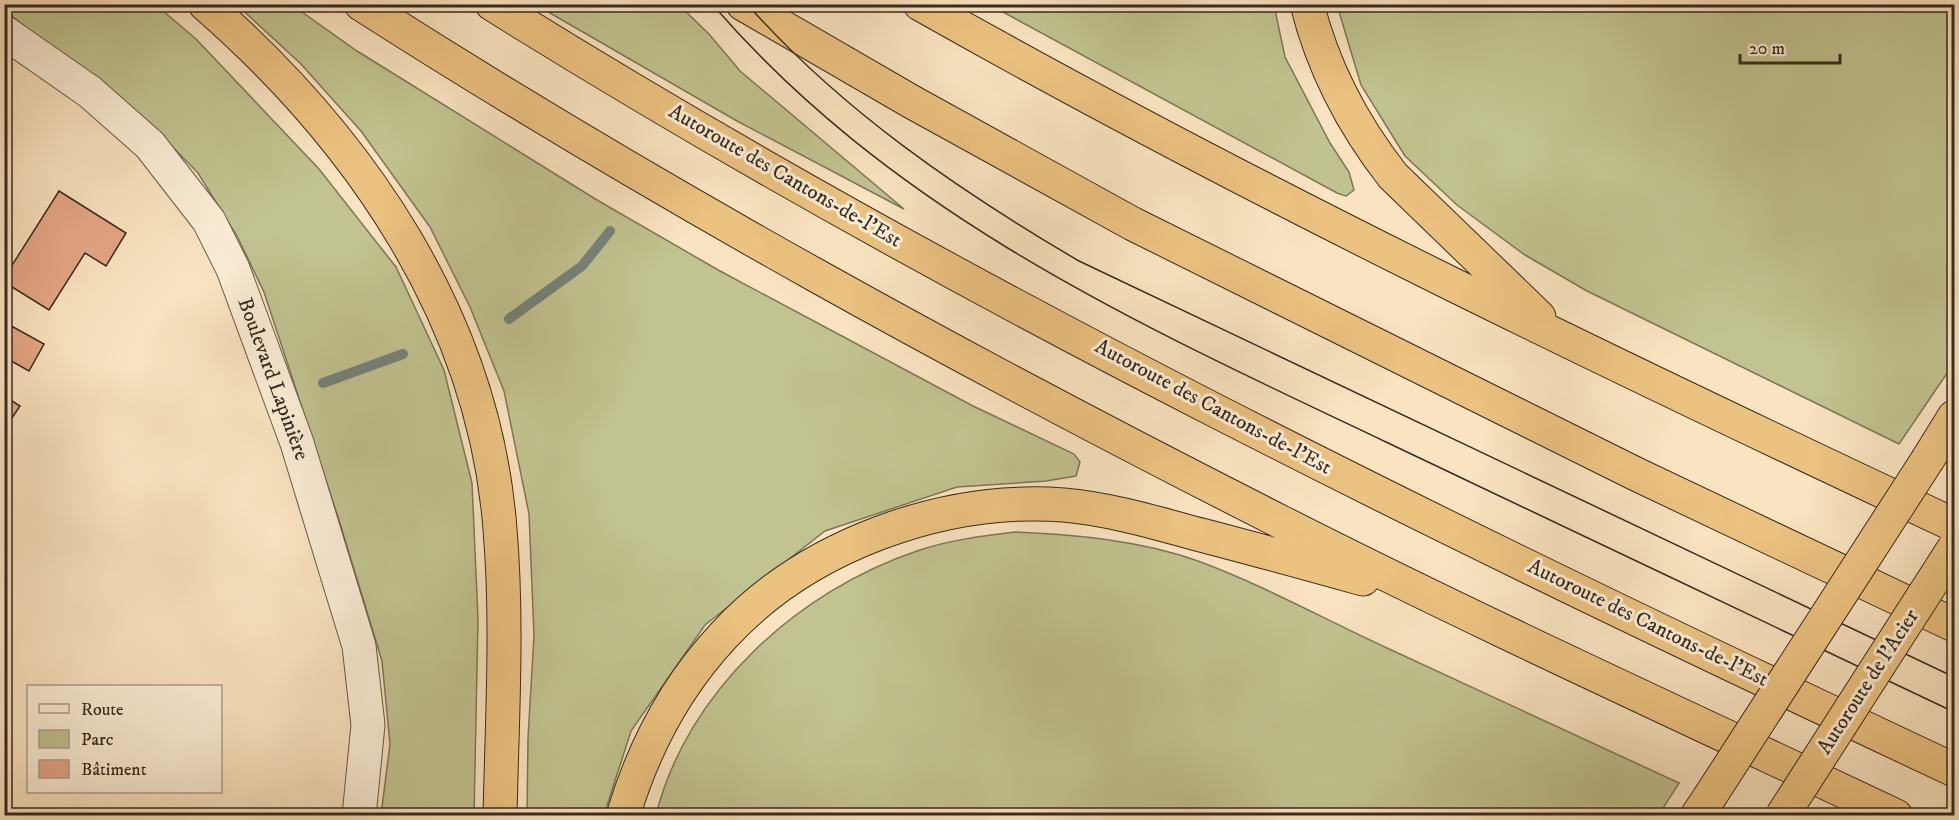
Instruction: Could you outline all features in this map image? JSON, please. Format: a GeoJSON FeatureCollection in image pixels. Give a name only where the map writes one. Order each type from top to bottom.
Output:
{"type":"FeatureCollection","features":[{"type":"Feature","properties":{"kind":"highway"},"geometry":{"type":"LineString","coordinates":[[205,4],[304,102],[364,175],[417,258],[459,345],[489,447],[500,528],[503,669],[500,816]]}},
{"type":"Feature","properties":{"kind":"highway"},"geometry":{"type":"LineString","coordinates":[[361,4],[586,145],[803,269],[1211,486],[1437,599],[1896,816]]}},
{"type":"Feature","properties":{"kind":"highway","name":"Autoroute des Cantons-de-l'Est"},"geometry":{"type":"LineString","coordinates":[[492,4],[867,224],[1192,398],[1434,520],[1954,770]]}},
{"type":"Feature","properties":{"kind":"highway"},"geometry":{"type":"LineString","coordinates":[[743,4],[912,102],[1133,224],[1638,475],[1954,625]]}},
{"type":"Feature","properties":{"kind":"highway"},"geometry":{"type":"LineString","coordinates":[[920,4],[1225,171],[1562,339],[1954,525]]}},
{"type":"Feature","properties":{"kind":"highway"},"geometry":{"type":"LineString","coordinates":[[1307,4],[1324,59],[1335,85],[1376,154],[1393,176],[1562,339]]}},
{"type":"Feature","properties":{"kind":"highway"},"geometry":{"type":"LineString","coordinates":[[1703,807],[1954,417]]}},
{"type":"Feature","properties":{"kind":"highway"},"geometry":{"type":"LineString","coordinates":[[623,816],[640,764],[666,714],[697,668],[724,634],[771,594],[826,557],[887,529],[949,511],[1005,504],[1064,505],[1090,509],[1152,522],[1437,599]]}},
{"type":"Feature","properties":{"kind":"highway","name":"Autoroute de l'Acier"},"geometry":{"type":"LineString","coordinates":[[1782,816],[1954,548]]}},
{"type":"Feature","properties":{"kind":"street","name":"Boulevard Lapinière"},"geometry":{"type":"LineString","coordinates":[[4,32],[90,92],[150,145],[209,221],[233,269],[297,443],[359,646],[368,725],[359,816]]}},
{"type":"Feature","properties":{"kind":"green space"},"geometry":{"type":"Polygon","coordinates":[[[5,4],[156,5],[196,39],[319,169],[396,267],[444,370],[472,483],[478,619],[474,815],[381,815],[390,744],[382,661],[339,520],[264,292],[237,236],[198,173],[143,117],[5,11],[5,4]]]}},
{"type":"Feature","properties":{"kind":"green space"},"geometry":{"type":"Polygon","coordinates":[[[237,5],[292,5],[357,51],[597,200],[720,271],[973,406],[1074,454],[1080,462],[1076,476],[1046,481],[957,487],[825,531],[705,625],[631,731],[604,815],[527,815],[528,738],[534,635],[529,514],[504,391],[470,307],[430,227],[361,131],[300,63],[237,5]]]}},
{"type":"Feature","properties":{"kind":"green space"},"geometry":{"type":"Polygon","coordinates":[[[536,5],[679,5],[709,34],[740,71],[904,209],[737,121],[536,5]]]}},
{"type":"Feature","properties":{"kind":"green space"},"geometry":{"type":"Polygon","coordinates":[[[990,5],[1274,5],[1285,57],[1330,143],[1349,172],[1354,190],[1346,196],[1337,193],[990,5]]]}},
{"type":"Feature","properties":{"kind":"green space"},"geometry":{"type":"Polygon","coordinates":[[[1337,5],[1954,5],[1954,363],[1899,444],[1587,291],[1525,255],[1457,205],[1405,156],[1361,85],[1337,5]]]}},
{"type":"Feature","properties":{"kind":"green space"},"geometry":{"type":"Polygon","coordinates":[[[1015,532],[1131,543],[1176,554],[1222,570],[1679,783],[1658,816],[656,815],[671,770],[693,727],[721,688],[754,652],[790,619],[830,592],[873,569],[917,551],[953,541],[1015,532]]]}},
{"type":"Feature","properties":{"kind":"building"},"geometry":{"type":"Polygon","coordinates":[[[59,191],[126,233],[106,266],[85,253],[49,310],[4,282],[4,278],[59,191]]]}},
{"type":"Feature","properties":{"kind":"building"},"geometry":{"type":"Polygon","coordinates":[[[6,323],[44,344],[29,371],[4,357],[6,323]]]}},
{"type":"Feature","properties":{"kind":"building"},"geometry":{"type":"Polygon","coordinates":[[[4,396],[20,406],[4,430],[4,396]]]}},
{"type":"Feature","properties":{"kind":"waterway"},"geometry":{"type":"LineString","coordinates":[[509,319],[582,266],[610,231]]}},
{"type":"Feature","properties":{"kind":"waterway"},"geometry":{"type":"LineString","coordinates":[[323,383],[403,354]]}},
{"type":"Feature","properties":{"kind":"tram line"},"geometry":{"type":"LineString","coordinates":[[712,4],[783,79],[860,145],[941,205],[1025,259],[1203,354],[1954,712]]}},
{"type":"Feature","properties":{"kind":"tram line"},"geometry":{"type":"LineString","coordinates":[[747,4],[783,43],[822,79],[903,146],[989,206],[1079,261],[1954,677]]}}]}
